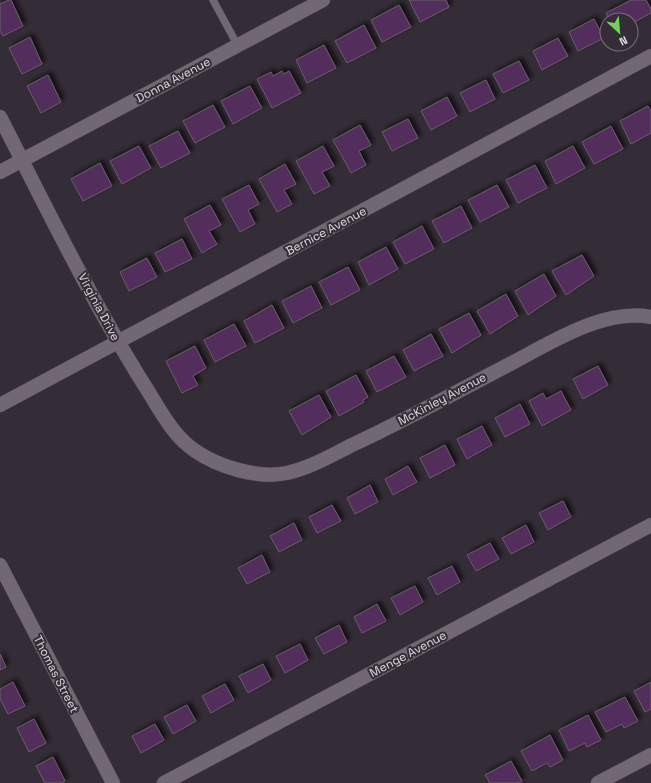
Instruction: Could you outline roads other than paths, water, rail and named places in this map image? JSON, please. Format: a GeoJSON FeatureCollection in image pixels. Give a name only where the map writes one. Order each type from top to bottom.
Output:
{"type":"FeatureCollection","features":[{"type":"Feature","properties":{"kind":"street","name":"Donna Avenue"},"geometry":{"type":"LineString","coordinates":[[22,160],[323,0]]}},
{"type":"Feature","properties":{"kind":"street","name":"Bernice Avenue"},"geometry":{"type":"LineString","coordinates":[[0,405],[651,56]]}},
{"type":"Feature","properties":{"kind":"street","name":"Virginia Drive"},"geometry":{"type":"LineString","coordinates":[[0,117],[118,343],[170,427],[194,450],[231,468]]}},
{"type":"Feature","properties":{"kind":"street"},"geometry":{"type":"LineString","coordinates":[[0,172],[22,160]]}},
{"type":"Feature","properties":{"kind":"street","name":"McKinley Avenue"},"geometry":{"type":"LineString","coordinates":[[231,468],[266,474],[287,473],[315,463],[374,435],[549,343],[585,327],[617,317],[640,315],[651,317]]}},
{"type":"Feature","properties":{"kind":"street","name":"Menge Avenue"},"geometry":{"type":"LineString","coordinates":[[164,783],[651,525]]}},
{"type":"Feature","properties":{"kind":"street","name":"Thomas Street"},"geometry":{"type":"LineString","coordinates":[[0,564],[113,783]]}},
{"type":"Feature","properties":{"kind":"street"},"geometry":{"type":"LineString","coordinates":[[598,783],[651,755]]}},
{"type":"Feature","properties":{"kind":"lane"},"geometry":{"type":"LineString","coordinates":[[213,0],[238,46]]}}]}
